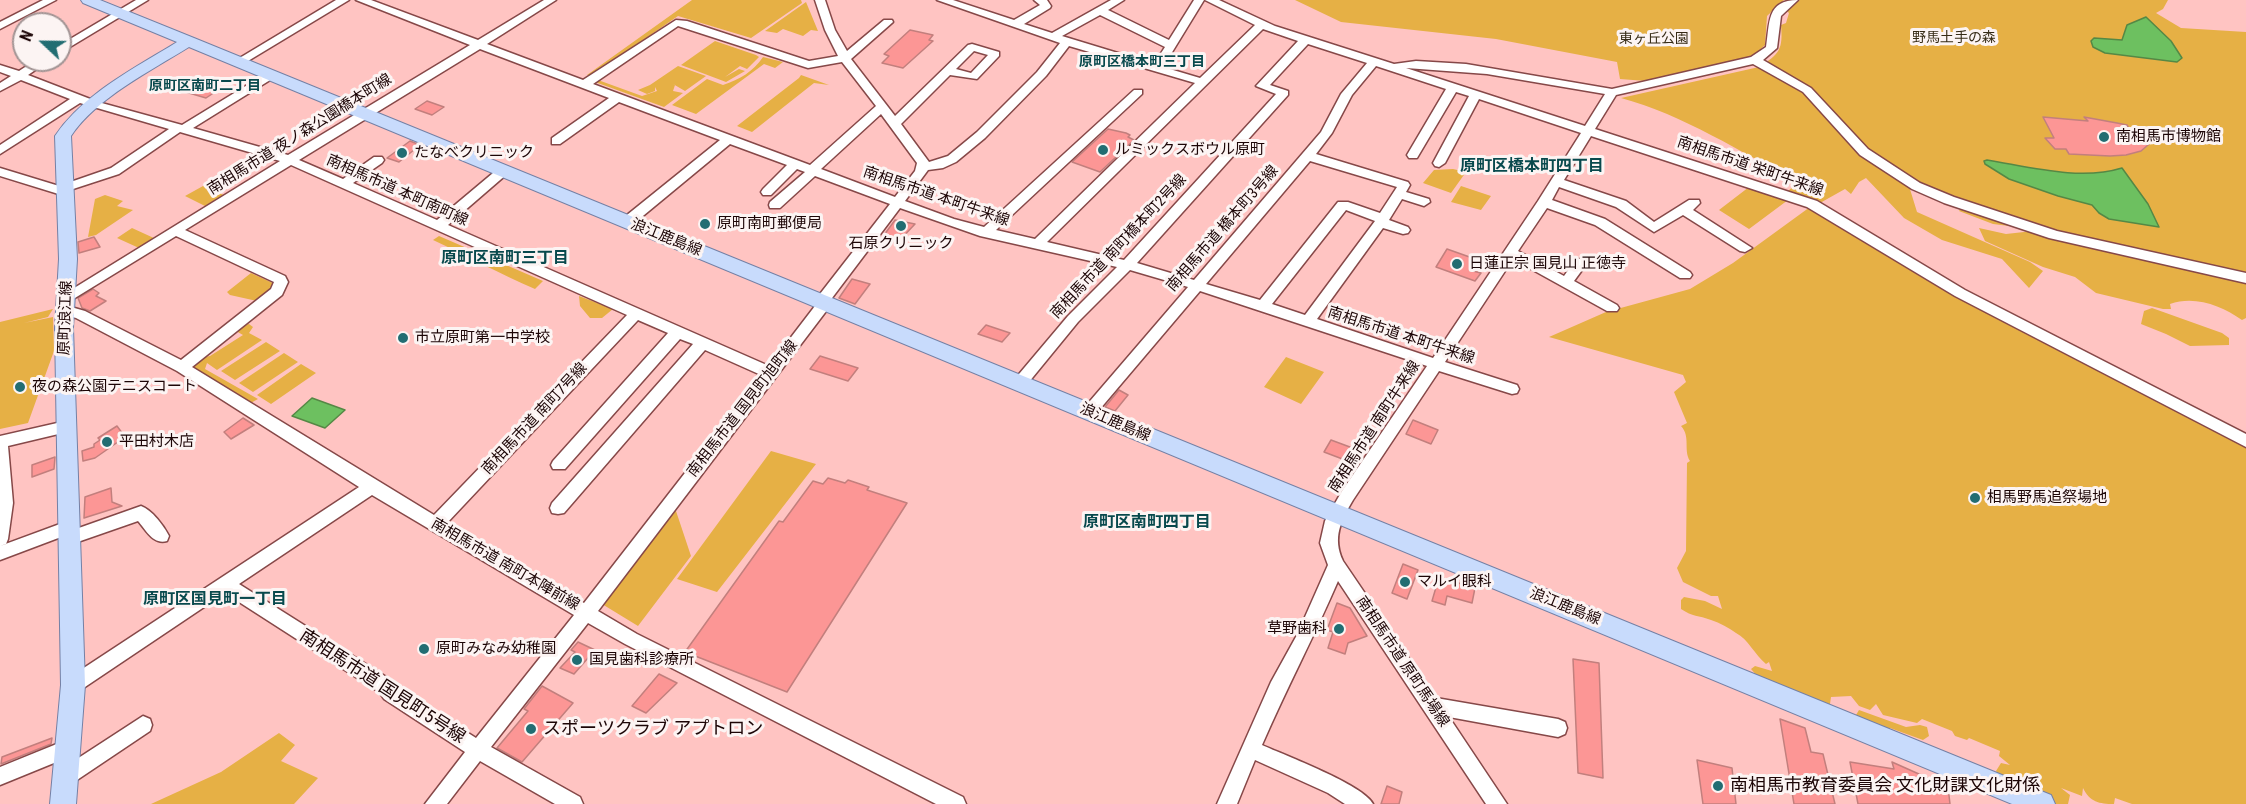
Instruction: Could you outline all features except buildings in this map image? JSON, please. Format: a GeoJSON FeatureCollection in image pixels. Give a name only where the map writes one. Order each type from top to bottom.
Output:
{"type":"FeatureCollection","features":[{"type":"Feature","properties":{"kind":"main road"},"geometry":{"type":"LineString","coordinates":[[88,0],[189,41]]}},
{"type":"Feature","properties":{"kind":"main road","name":"浪江鹿島線"},"geometry":{"type":"LineString","coordinates":[[189,41],[2042,804]]}},
{"type":"Feature","properties":{"kind":"main road","name":"原町浪江線"},"geometry":{"type":"LineString","coordinates":[[63,804],[73,685],[64,304],[68,259],[62,143],[65,130],[87,101],[189,41]]}},
{"type":"Feature","properties":{"kind":"street"},"geometry":{"type":"LineString","coordinates":[[0,26],[51,0]]}},
{"type":"Feature","properties":{"kind":"street"},"geometry":{"type":"LineString","coordinates":[[72,43],[143,0]]}},
{"type":"Feature","properties":{"kind":"street"},"geometry":{"type":"LineString","coordinates":[[239,62],[344,0]]}},
{"type":"Feature","properties":{"kind":"street","name":"南相馬市道 本町牛来線"},"geometry":{"type":"LineString","coordinates":[[361,0],[897,204],[986,233],[1127,265],[1196,285],[1512,389]]}},
{"type":"Feature","properties":{"kind":"street","name":"南相馬市道 夜ノ森公園橋本町線"},"geometry":{"type":"LineString","coordinates":[[64,304],[176,231],[551,0]]}},
{"type":"Feature","properties":{"kind":"street"},"geometry":{"type":"LineString","coordinates":[[942,0],[1108,55],[1203,82]]}},
{"type":"Feature","properties":{"kind":"street"},"geometry":{"type":"LineString","coordinates":[[1016,24],[1046,6],[1039,0]]}},
{"type":"Feature","properties":{"kind":"street"},"geometry":{"type":"LineString","coordinates":[[1053,37],[1119,0]]}},
{"type":"Feature","properties":{"kind":"street"},"geometry":{"type":"LineString","coordinates":[[1157,68],[1199,0]]}},
{"type":"Feature","properties":{"kind":"street","name":"南相馬市道 栄町牛来線"},"geometry":{"type":"LineString","coordinates":[[1210,0],[1262,24],[1306,39],[1821,208],[1969,297],[2246,441]]}},
{"type":"Feature","properties":{"kind":"street"},"geometry":{"type":"LineString","coordinates":[[1395,68],[1406,64],[1465,68],[1533,76],[1612,92],[1755,60],[1771,48],[1774,15],[1793,0]]}},
{"type":"Feature","properties":{"kind":"street"},"geometry":{"type":"LineString","coordinates":[[822,6],[844,58],[920,157],[923,166],[939,165],[952,159],[981,135],[1042,74],[1051,59],[1067,41]]}},
{"type":"Feature","properties":{"kind":"street"},"geometry":{"type":"LineString","coordinates":[[1101,10],[1170,45]]}},
{"type":"Feature","properties":{"kind":"street"},"geometry":{"type":"LineString","coordinates":[[585,84],[680,22],[801,64],[824,64],[844,58],[888,22]]}},
{"type":"Feature","properties":{"kind":"street"},"geometry":{"type":"LineString","coordinates":[[1036,245],[1262,24]]}},
{"type":"Feature","properties":{"kind":"street","name":"南相馬市道 南町橋本町2号線"},"geometry":{"type":"LineString","coordinates":[[1019,384],[1067,327],[1127,265],[1284,93],[1262,86],[1306,39]]}},
{"type":"Feature","properties":{"kind":"street"},"geometry":{"type":"LineString","coordinates":[[1755,60],[1807,90],[1826,107],[1864,152],[1916,186],[1970,208],[2054,235],[2246,278]]}},
{"type":"Feature","properties":{"kind":"street","name":"南相馬市道 橋本町3号線"},"geometry":{"type":"LineString","coordinates":[[1089,412],[1308,156],[1326,133],[1347,94],[1374,61]]}},
{"type":"Feature","properties":{"kind":"street","name":"南相馬市道 本町南町線"},"geometry":{"type":"LineString","coordinates":[[0,68],[87,101],[289,161],[771,373]]}},
{"type":"Feature","properties":{"kind":"street"},"geometry":{"type":"LineString","coordinates":[[895,123],[949,71]]}},
{"type":"Feature","properties":{"kind":"street"},"geometry":{"type":"LineString","coordinates":[[0,88],[25,72]]}},
{"type":"Feature","properties":{"kind":"street"},"geometry":{"type":"LineString","coordinates":[[0,172],[64,190],[115,171],[271,75]]}},
{"type":"Feature","properties":{"kind":"street"},"geometry":{"type":"LineString","coordinates":[[1413,155],[1453,87]]}},
{"type":"Feature","properties":{"kind":"street"},"geometry":{"type":"LineString","coordinates":[[986,233],[1138,92]]}},
{"type":"Feature","properties":{"kind":"street","name":"南相馬市道 南町牛来線"},"geometry":{"type":"LineString","coordinates":[[1338,516],[1351,489],[1544,202],[1612,92]]}},
{"type":"Feature","properties":{"kind":"street"},"geometry":{"type":"LineString","coordinates":[[1439,163],[1475,94]]}},
{"type":"Feature","properties":{"kind":"street"},"geometry":{"type":"LineString","coordinates":[[556,141],[618,97]]}},
{"type":"Feature","properties":{"kind":"street"},"geometry":{"type":"LineString","coordinates":[[0,150],[87,101]]}},
{"type":"Feature","properties":{"kind":"street"},"geometry":{"type":"LineString","coordinates":[[775,205],[882,107]]}},
{"type":"Feature","properties":{"kind":"street"},"geometry":{"type":"LineString","coordinates":[[627,222],[728,139]]}},
{"type":"Feature","properties":{"kind":"street"},"geometry":{"type":"LineString","coordinates":[[1307,322],[1382,221],[1404,186],[1308,156]]}},
{"type":"Feature","properties":{"kind":"street"},"geometry":{"type":"LineString","coordinates":[[344,184],[378,160]]}},
{"type":"Feature","properties":{"kind":"street"},"geometry":{"type":"LineString","coordinates":[[767,192],[786,175],[794,164]]}},
{"type":"Feature","properties":{"kind":"street","name":"南相馬市道 国見町旭町線"},"geometry":{"type":"LineString","coordinates":[[435,804],[822,307],[823,302],[917,180],[923,166]]}},
{"type":"Feature","properties":{"kind":"street"},"geometry":{"type":"LineString","coordinates":[[438,226],[503,171]]}},
{"type":"Feature","properties":{"kind":"street"},"geometry":{"type":"LineString","coordinates":[[1556,182],[1621,204],[1654,228],[1689,206],[1745,248]]}},
{"type":"Feature","properties":{"kind":"street"},"geometry":{"type":"LineString","coordinates":[[1400,194],[1424,202]]}},
{"type":"Feature","properties":{"kind":"street"},"geometry":{"type":"LineString","coordinates":[[1544,202],[1600,222],[1685,275]]}},
{"type":"Feature","properties":{"kind":"street"},"geometry":{"type":"LineString","coordinates":[[1262,307],[1343,205],[1403,230]]}},
{"type":"Feature","properties":{"kind":"street"},"geometry":{"type":"LineString","coordinates":[[176,231],[280,279],[281,282],[277,291],[182,367]]}},
{"type":"Feature","properties":{"kind":"street"},"geometry":{"type":"LineString","coordinates":[[1510,252],[1612,309]]}},
{"type":"Feature","properties":{"kind":"street"},"geometry":{"type":"LineString","coordinates":[[1567,282],[1581,262]]}},
{"type":"Feature","properties":{"kind":"street","name":"南相馬市道 南町本陣前線"},"geometry":{"type":"LineString","coordinates":[[64,304],[182,367],[372,487],[586,613],[665,657],[956,804]]}},
{"type":"Feature","properties":{"kind":"street","name":"南相馬市道 南町7号線"},"geometry":{"type":"LineString","coordinates":[[435,525],[636,314]]}},
{"type":"Feature","properties":{"kind":"street"},"geometry":{"type":"LineString","coordinates":[[559,465],[678,332]]}},
{"type":"Feature","properties":{"kind":"street"},"geometry":{"type":"LineString","coordinates":[[558,508],[702,343]]}},
{"type":"Feature","properties":{"kind":"street"},"geometry":{"type":"LineString","coordinates":[[0,539],[5,503],[0,442],[66,427]]}},
{"type":"Feature","properties":{"kind":"street"},"geometry":{"type":"LineString","coordinates":[[73,685],[372,487]]}},
{"type":"Feature","properties":{"kind":"street"},"geometry":{"type":"LineString","coordinates":[[0,553],[141,513],[161,536]]}},
{"type":"Feature","properties":{"kind":"street","name":"南相馬市道 原町馬場線"},"geometry":{"type":"LineString","coordinates":[[1338,516],[1329,535],[1328,544],[1336,565],[1497,804]]}},
{"type":"Feature","properties":{"kind":"street"},"geometry":{"type":"LineString","coordinates":[[1227,804],[1336,565]]}},
{"type":"Feature","properties":{"kind":"street","name":"南相馬市道 国見町5号線"},"geometry":{"type":"LineString","coordinates":[[225,584],[385,686],[390,693],[478,750],[573,804]]}},
{"type":"Feature","properties":{"kind":"street"},"geometry":{"type":"LineString","coordinates":[[1431,705],[1558,728]]}},
{"type":"Feature","properties":{"kind":"street"},"geometry":{"type":"LineString","coordinates":[[67,776],[143,725]]}},
{"type":"Feature","properties":{"kind":"street"},"geometry":{"type":"LineString","coordinates":[[0,776],[69,748]]}},
{"type":"Feature","properties":{"kind":"street"},"geometry":{"type":"LineString","coordinates":[[1251,749],[1335,787],[1363,804]]}},
{"type":"Feature","properties":{"kind":"green space"},"geometry":{"type":"Polygon","coordinates":[[[692,0],[801,0],[802,3],[751,38],[678,16],[591,76],[587,75],[692,0]]]}},
{"type":"Feature","properties":{"kind":"green space","name":"東ヶ丘公園"},"geometry":{"type":"Polygon","coordinates":[[[1295,0],[1784,0],[1767,16],[1765,45],[1752,57],[1646,81],[1620,79],[1617,62],[1496,39],[1341,22],[1295,0]]]}},
{"type":"Feature","properties":{"kind":"green space","name":"東ヶ丘公園"},"geometry":{"type":"Polygon","coordinates":[[[1800,0],[2168,0],[2163,9],[2156,13],[2181,28],[2246,32],[2246,318],[2242,320],[2217,306],[2198,301],[2170,304],[2171,309],[2163,309],[2096,293],[2075,277],[2043,267],[1985,241],[1979,228],[2006,234],[2042,230],[1993,224],[1959,211],[1964,204],[1909,186],[1917,212],[2030,262],[2043,271],[2029,288],[2002,259],[1942,240],[1904,218],[1866,178],[1859,182],[1851,194],[1845,189],[1820,203],[1787,192],[1798,182],[1711,135],[1667,114],[1621,98],[1759,67],[1779,50],[1781,25],[1786,23],[1789,13],[1786,10],[1800,0]]]}},
{"type":"Feature","properties":{"kind":"green space"},"geometry":{"type":"Polygon","coordinates":[[[806,2],[818,31],[811,30],[803,36],[783,29],[777,33],[765,31],[806,2]]]}},
{"type":"Feature","properties":{"kind":"green space"},"geometry":{"type":"Polygon","coordinates":[[[715,41],[759,57],[747,69],[740,66],[725,77],[739,69],[745,71],[726,82],[681,65],[715,41]]]}},
{"type":"Feature","properties":{"kind":"green space"},"geometry":{"type":"Polygon","coordinates":[[[763,57],[783,62],[775,68],[764,64],[696,114],[672,105],[707,79],[723,85],[740,77],[755,67],[763,57]]]}},
{"type":"Feature","properties":{"kind":"green space"},"geometry":{"type":"Polygon","coordinates":[[[678,66],[706,76],[685,91],[675,85],[673,91],[683,93],[664,107],[595,82],[598,80],[642,96],[657,91],[655,87],[655,91],[647,94],[638,90],[650,85],[678,66]]]}},
{"type":"Feature","properties":{"kind":"green space"},"geometry":{"type":"Polygon","coordinates":[[[801,75],[829,85],[814,83],[752,132],[737,126],[799,78],[801,75]]]}},
{"type":"Feature","properties":{"kind":"green space"},"geometry":{"type":"Polygon","coordinates":[[[1453,169],[1466,172],[1451,193],[1423,183],[1434,170],[1453,169]]]}},
{"type":"Feature","properties":{"kind":"green space"},"geometry":{"type":"Polygon","coordinates":[[[203,186],[226,196],[207,207],[185,196],[203,186]]]}},
{"type":"Feature","properties":{"kind":"green space"},"geometry":{"type":"Polygon","coordinates":[[[1461,186],[1491,196],[1481,210],[1451,202],[1461,186]]]}},
{"type":"Feature","properties":{"kind":"green space"},"geometry":{"type":"Polygon","coordinates":[[[1749,187],[1788,200],[1749,229],[1719,210],[1749,187]]]}},
{"type":"Feature","properties":{"kind":"green space"},"geometry":{"type":"Polygon","coordinates":[[[105,195],[123,201],[117,206],[133,210],[96,235],[88,237],[95,199],[105,195]]]}},
{"type":"Feature","properties":{"kind":"green space","name":"相馬野馬追祭場地"},"geometry":{"type":"Polygon","coordinates":[[[1810,207],[2246,445],[2246,804],[2132,804],[2115,798],[2114,804],[2095,801],[2083,788],[2082,796],[2061,788],[2070,795],[2068,804],[2053,804],[2005,784],[1996,771],[2001,763],[2010,765],[1999,756],[2000,751],[1969,738],[1967,740],[1955,736],[1952,731],[1922,719],[1917,723],[1883,715],[1876,704],[1870,710],[1859,706],[1851,696],[1831,697],[1830,704],[1823,708],[1765,685],[1751,669],[1755,666],[1772,671],[1769,662],[1766,664],[1744,639],[1721,624],[1681,609],[1681,600],[1684,597],[1705,601],[1722,609],[1718,596],[1711,596],[1683,582],[1677,568],[1686,551],[1687,463],[1690,461],[1686,435],[1681,426],[1687,423],[1674,392],[1686,382],[1683,375],[1549,337],[1606,312],[1690,289],[1733,263],[1810,207]]]}},
{"type":"Feature","properties":{"kind":"green space"},"geometry":{"type":"Polygon","coordinates":[[[132,228],[156,239],[139,248],[117,238],[132,228]]]}},
{"type":"Feature","properties":{"kind":"green space"},"geometry":{"type":"Polygon","coordinates":[[[439,236],[543,281],[535,289],[433,240],[439,236]]]}},
{"type":"Feature","properties":{"kind":"green space"},"geometry":{"type":"Polygon","coordinates":[[[251,273],[275,284],[270,292],[257,301],[230,295],[227,292],[251,273]]]}},
{"type":"Feature","properties":{"kind":"green space"},"geometry":{"type":"Polygon","coordinates":[[[579,296],[613,309],[602,318],[590,318],[580,306],[579,296]]]}},
{"type":"Feature","properties":{"kind":"green space"},"geometry":{"type":"Polygon","coordinates":[[[2152,308],[2222,333],[2229,338],[2229,345],[2190,346],[2141,324],[2144,311],[2152,308]]]}},
{"type":"Feature","properties":{"kind":"green space","name":"夜の森公園テニスコート"},"geometry":{"type":"Polygon","coordinates":[[[53,309],[48,317],[24,323],[53,317],[54,351],[28,423],[0,429],[0,322],[53,309]]]}},
{"type":"Feature","properties":{"kind":"green space"},"geometry":{"type":"Polygon","coordinates":[[[249,324],[253,327],[249,333],[262,340],[217,370],[207,363],[205,369],[258,399],[247,405],[190,369],[198,358],[210,356],[243,335],[236,331],[243,325],[249,324]]]}},
{"type":"Feature","properties":{"kind":"green space"},"geometry":{"type":"Polygon","coordinates":[[[266,342],[280,351],[235,380],[221,371],[266,342]]]}},
{"type":"Feature","properties":{"kind":"green space"},"geometry":{"type":"Polygon","coordinates":[[[284,353],[298,362],[253,392],[239,383],[284,353]]]}},
{"type":"Feature","properties":{"kind":"green space"},"geometry":{"type":"Polygon","coordinates":[[[1286,357],[1324,372],[1301,404],[1264,387],[1286,357]]]}},
{"type":"Feature","properties":{"kind":"green space"},"geometry":{"type":"Polygon","coordinates":[[[301,364],[316,373],[271,404],[257,395],[301,364]]]}},
{"type":"Feature","properties":{"kind":"green space"},"geometry":{"type":"Polygon","coordinates":[[[771,451],[816,464],[717,592],[677,579],[771,451]]]}},
{"type":"Feature","properties":{"kind":"green space"},"geometry":{"type":"Polygon","coordinates":[[[675,508],[691,556],[638,626],[602,604],[675,508]]]}},
{"type":"Feature","properties":{"kind":"green space"},"geometry":{"type":"Polygon","coordinates":[[[1859,710],[1906,727],[1920,725],[1927,727],[1929,736],[1923,740],[1890,728],[1889,731],[1859,718],[1856,715],[1859,710]]]}},
{"type":"Feature","properties":{"kind":"green space"},"geometry":{"type":"Polygon","coordinates":[[[279,733],[295,745],[281,761],[318,778],[294,804],[151,804],[221,772],[279,733]]]}},
{"type":"Feature","properties":{"kind":"shaded area"},"geometry":{"type":"Polygon","coordinates":[[[2146,17],[2171,41],[2182,58],[2177,62],[2105,53],[2093,47],[2091,41],[2094,38],[2122,40],[2127,25],[2146,17]]]}},
{"type":"Feature","properties":{"kind":"shaded area"},"geometry":{"type":"Polygon","coordinates":[[[1984,161],[2055,172],[2106,172],[2122,168],[2148,204],[2159,227],[2109,219],[2092,205],[2009,179],[1985,164],[1984,161]]]}},
{"type":"Feature","properties":{"kind":"shaded area"},"geometry":{"type":"Polygon","coordinates":[[[312,398],[345,410],[325,428],[292,416],[312,398]]]}},
{"type":"Feature","properties":{"kind":"place","name":"南相馬市博物館"},"geometry":{"type":"Point","coordinates":[2104,137]}},
{"type":"Feature","properties":{"kind":"place","name":"ルミックスボウル原町"},"geometry":{"type":"Point","coordinates":[1103,150]}},
{"type":"Feature","properties":{"kind":"place","name":"たなべクリニック"},"geometry":{"type":"Point","coordinates":[402,153]}},
{"type":"Feature","properties":{"kind":"place","name":"原町南町郵便局"},"geometry":{"type":"Point","coordinates":[705,224]}},
{"type":"Feature","properties":{"kind":"place","name":"石原クリニック"},"geometry":{"type":"Point","coordinates":[901,226]}},
{"type":"Feature","properties":{"kind":"place","name":"日蓮正宗 国見山 正徳寺"},"geometry":{"type":"Point","coordinates":[1457,264]}},
{"type":"Feature","properties":{"kind":"place","name":"市立原町第一中学校"},"geometry":{"type":"Point","coordinates":[403,338]}},
{"type":"Feature","properties":{"kind":"place","name":"夜の森公園テニスコート"},"geometry":{"type":"Point","coordinates":[20,387]}},
{"type":"Feature","properties":{"kind":"place","name":"平田村木店"},"geometry":{"type":"Point","coordinates":[107,442]}},
{"type":"Feature","properties":{"kind":"place","name":"相馬野馬追祭場地"},"geometry":{"type":"Point","coordinates":[1975,498]}},
{"type":"Feature","properties":{"kind":"place","name":"マルイ眼科"},"geometry":{"type":"Point","coordinates":[1405,582]}},
{"type":"Feature","properties":{"kind":"place","name":"草野歯科"},"geometry":{"type":"Point","coordinates":[1339,629]}},
{"type":"Feature","properties":{"kind":"place","name":"原町みなみ幼稚園"},"geometry":{"type":"Point","coordinates":[424,649]}},
{"type":"Feature","properties":{"kind":"place","name":"国見歯科診療所"},"geometry":{"type":"Point","coordinates":[577,660]}},
{"type":"Feature","properties":{"kind":"place","name":"スポーツクラブ アプトロン"},"geometry":{"type":"Point","coordinates":[531,729]}},
{"type":"Feature","properties":{"kind":"place","name":"南相馬市教育委員会 文化財課文化財係"},"geometry":{"type":"Point","coordinates":[1718,786]}},
{"type":"Feature","properties":{"kind":"district","name":"原町区橋本町三丁目"},"geometry":{"type":"Point","coordinates":[1142,62]}},
{"type":"Feature","properties":{"kind":"district","name":"原町区南町二丁目"},"geometry":{"type":"Point","coordinates":[205,86]}},
{"type":"Feature","properties":{"kind":"district","name":"原町区橋本町四丁目"},"geometry":{"type":"Point","coordinates":[1532,167]}},
{"type":"Feature","properties":{"kind":"district","name":"原町区南町三丁目"},"geometry":{"type":"Point","coordinates":[505,259]}},
{"type":"Feature","properties":{"kind":"district","name":"原町区南町四丁目"},"geometry":{"type":"Point","coordinates":[1147,523]}},
{"type":"Feature","properties":{"kind":"district","name":"原町区国見町一丁目"},"geometry":{"type":"Point","coordinates":[215,600]}},
{"type":"Feature","properties":{"kind":"park label","name":"野馬土手の森"},"geometry":{"type":"Point","coordinates":[1954,38]}}]}
